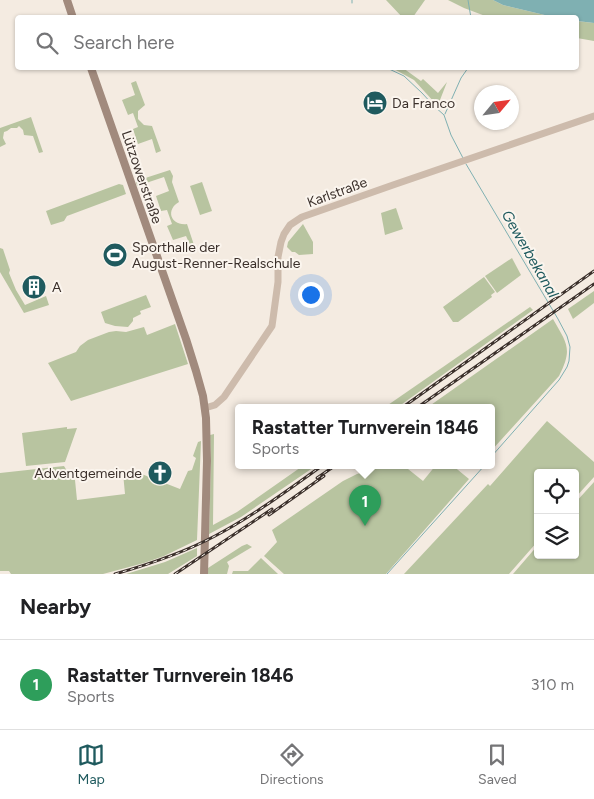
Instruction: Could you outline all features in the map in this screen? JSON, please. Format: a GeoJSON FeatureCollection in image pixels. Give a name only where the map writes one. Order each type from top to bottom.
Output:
{"type":"FeatureCollection","features":[{"type":"Feature","properties":{"kind":"main road"},"geometry":{"type":"LineString","coordinates":[[67,0],[72,15]]}},
{"type":"Feature","properties":{"kind":"main road","name":"Lützowerstraße"},"geometry":{"type":"LineString","coordinates":[[92,70],[187,342],[205,408],[207,461],[204,574]]}},
{"type":"Feature","properties":{"kind":"street","name":"Karlstraße"},"geometry":{"type":"LineString","coordinates":[[205,408],[216,405],[224,397],[272,326],[278,282],[278,257],[284,234],[290,225],[302,217],[594,116]]}},
{"type":"Feature","properties":{"kind":"green space"},"geometry":{"type":"Polygon","coordinates":[[[386,0],[425,0],[414,15],[400,15],[386,0]]]}},
{"type":"Feature","properties":{"kind":"green space"},"geometry":{"type":"Polygon","coordinates":[[[448,0],[493,0],[503,5],[545,15],[483,15],[448,0]]]}},
{"type":"Feature","properties":{"kind":"green space"},"geometry":{"type":"Polygon","coordinates":[[[579,21],[594,23],[594,41],[579,38],[579,21]]]}},
{"type":"Feature","properties":{"kind":"green space"},"geometry":{"type":"Polygon","coordinates":[[[396,70],[406,70],[421,81],[423,79],[438,93],[447,82],[440,100],[444,103],[442,107],[435,103],[414,80],[396,70]]]}},
{"type":"Feature","properties":{"kind":"green space"},"geometry":{"type":"Polygon","coordinates":[[[136,81],[145,105],[138,111],[138,119],[144,125],[152,126],[161,151],[156,153],[152,139],[138,144],[133,129],[138,127],[133,113],[128,115],[122,100],[135,95],[131,83],[136,81]]]}},
{"type":"Feature","properties":{"kind":"green space"},"geometry":{"type":"Polygon","coordinates":[[[31,117],[43,152],[39,153],[33,136],[24,135],[23,130],[19,126],[4,132],[3,138],[6,144],[0,147],[0,128],[31,117]]]}},
{"type":"Feature","properties":{"kind":"green space"},"geometry":{"type":"Polygon","coordinates":[[[170,170],[179,202],[172,209],[172,217],[177,223],[187,224],[194,245],[197,248],[192,249],[186,236],[173,240],[167,226],[172,224],[167,210],[161,211],[156,196],[169,191],[164,177],[137,186],[136,181],[170,170]]]}},
{"type":"Feature","properties":{"kind":"green space"},"geometry":{"type":"Polygon","coordinates":[[[202,182],[212,211],[200,215],[190,186],[202,182]]]}},
{"type":"Feature","properties":{"kind":"green space"},"geometry":{"type":"Polygon","coordinates":[[[119,184],[123,185],[126,194],[67,216],[64,221],[51,225],[46,211],[119,184]]]}},
{"type":"Feature","properties":{"kind":"green space"},"geometry":{"type":"Polygon","coordinates":[[[396,208],[403,229],[385,235],[381,213],[396,208]]]}},
{"type":"Feature","properties":{"kind":"green space"},"geometry":{"type":"Polygon","coordinates":[[[303,224],[313,242],[313,254],[299,255],[287,247],[288,242],[303,224]]]}},
{"type":"Feature","properties":{"kind":"green space"},"geometry":{"type":"Polygon","coordinates":[[[0,248],[3,249],[10,270],[9,273],[25,305],[46,296],[49,305],[24,313],[0,272],[0,248]]]}},
{"type":"Feature","properties":{"kind":"green space"},"geometry":{"type":"Polygon","coordinates":[[[512,258],[521,275],[497,293],[485,276],[512,258]]]}},
{"type":"Feature","properties":{"kind":"green space"},"geometry":{"type":"Polygon","coordinates":[[[484,277],[495,292],[491,295],[492,297],[458,322],[453,322],[443,307],[484,277]]]}},
{"type":"Feature","properties":{"kind":"green space"},"geometry":{"type":"Polygon","coordinates":[[[594,291],[594,303],[573,319],[568,309],[594,291]]]}},
{"type":"Feature","properties":{"kind":"green space"},"geometry":{"type":"Polygon","coordinates":[[[146,295],[151,307],[140,311],[141,314],[133,318],[128,327],[105,323],[101,312],[146,295]]]}},
{"type":"Feature","properties":{"kind":"green space"},"geometry":{"type":"Polygon","coordinates":[[[530,307],[533,310],[402,404],[389,404],[530,307]]]}},
{"type":"Feature","properties":{"kind":"green space"},"geometry":{"type":"Polygon","coordinates":[[[553,319],[565,341],[567,352],[559,376],[495,447],[495,404],[432,404],[553,319]]]}},
{"type":"Feature","properties":{"kind":"green space"},"geometry":{"type":"Polygon","coordinates":[[[175,324],[188,364],[71,401],[48,363],[76,352],[88,340],[109,332],[126,332],[144,327],[147,335],[175,324]]]}},
{"type":"Feature","properties":{"kind":"green space"},"geometry":{"type":"Polygon","coordinates":[[[547,421],[594,462],[594,477],[579,494],[579,469],[534,469],[534,546],[509,574],[404,574],[488,484],[490,486],[547,421]]]}},
{"type":"Feature","properties":{"kind":"green space"},"geometry":{"type":"Polygon","coordinates":[[[67,427],[67,429],[77,428],[65,462],[26,466],[22,433],[67,427]]]}},
{"type":"Feature","properties":{"kind":"green space"},"geometry":{"type":"Polygon","coordinates":[[[214,434],[213,525],[237,512],[298,469],[311,469],[241,517],[209,534],[210,435],[214,434]]]}},
{"type":"Feature","properties":{"kind":"green space"},"geometry":{"type":"Polygon","coordinates":[[[201,441],[197,540],[164,556],[103,574],[11,574],[9,571],[0,571],[0,473],[64,466],[75,480],[77,500],[125,494],[123,473],[134,471],[180,489],[188,471],[192,470],[196,458],[193,456],[198,442],[201,441]]]}},
{"type":"Feature","properties":{"kind":"green space"},"geometry":{"type":"Polygon","coordinates":[[[373,469],[408,469],[423,481],[433,469],[457,469],[469,479],[386,574],[284,574],[264,556],[277,542],[272,530],[343,481],[373,469]]]}},
{"type":"Feature","properties":{"kind":"green space"},"geometry":{"type":"Polygon","coordinates":[[[594,482],[594,574],[513,574],[534,550],[534,559],[579,559],[579,499],[594,482]]]}},
{"type":"Feature","properties":{"kind":"green space"},"geometry":{"type":"Polygon","coordinates":[[[247,544],[252,547],[227,562],[229,566],[227,574],[208,574],[208,568],[247,544]]]}},
{"type":"Feature","properties":{"kind":"green space"},"geometry":{"type":"Polygon","coordinates":[[[197,548],[197,556],[168,574],[126,574],[165,562],[197,548]]]}},
{"type":"Feature","properties":{"kind":"green space"},"geometry":{"type":"Polygon","coordinates":[[[261,558],[278,574],[232,574],[233,571],[248,571],[261,558]]]}},
{"type":"Feature","properties":{"kind":"water"},"geometry":{"type":"Polygon","coordinates":[[[493,0],[594,0],[594,23],[579,21],[579,15],[545,15],[503,5],[493,0]]]}},
{"type":"Feature","properties":{"kind":"waterway"},"geometry":{"type":"LineString","coordinates":[[468,0],[470,15]]}},
{"type":"Feature","properties":{"kind":"waterway","name":"Gewerbekanal"},"geometry":{"type":"LineString","coordinates":[[391,70],[404,76],[444,115],[451,135],[463,158]]}},
{"type":"Feature","properties":{"kind":"waterway"},"geometry":{"type":"LineString","coordinates":[[445,114],[461,78],[467,70]]}},
{"type":"Feature","properties":{"kind":"waterway","name":"Gewerbekanal"},"geometry":{"type":"LineString","coordinates":[[466,164],[558,319],[567,336],[570,347],[569,361],[559,380],[495,452]]}},
{"type":"Feature","properties":{"kind":"waterway","name":"Gewerbekanal"},"geometry":{"type":"LineString","coordinates":[[387,574],[481,469]]}},
{"type":"Feature","properties":{"kind":"railway"},"geometry":{"type":"LineString","coordinates":[[407,404],[594,271]]}},
{"type":"Feature","properties":{"kind":"railway"},"geometry":{"type":"LineString","coordinates":[[422,404],[594,284]]}},
{"type":"Feature","properties":{"kind":"railway"},"geometry":{"type":"LineString","coordinates":[[115,574],[166,558],[215,536],[257,511],[317,469]]}},
{"type":"Feature","properties":{"kind":"railway"},"geometry":{"type":"LineString","coordinates":[[317,478],[330,469]]}},
{"type":"Feature","properties":{"kind":"railway"},"geometry":{"type":"LineString","coordinates":[[269,515],[324,476]]}},
{"type":"Feature","properties":{"kind":"railway"},"geometry":{"type":"LineString","coordinates":[[175,574],[272,509]]}},
{"type":"Feature","properties":{"kind":"place","name":"Da Franco"},"geometry":{"type":"Point","coordinates":[375,103]}},
{"type":"Feature","properties":{"kind":"place","name":"Sporthalle der August-Renner-Realschule"},"geometry":{"type":"Point","coordinates":[115,255]}},
{"type":"Feature","properties":{"kind":"place","name":"A"},"geometry":{"type":"Point","coordinates":[34,287]}},
{"type":"Feature","properties":{"kind":"place","name":"Adventgemeinde"},"geometry":{"type":"Point","coordinates":[160,473]}},
{"type":"Feature","properties":{"kind":"place","name":"Rastatter Turnverein 1846"},"geometry":{"type":"Point","coordinates":[365,526]}}]}
